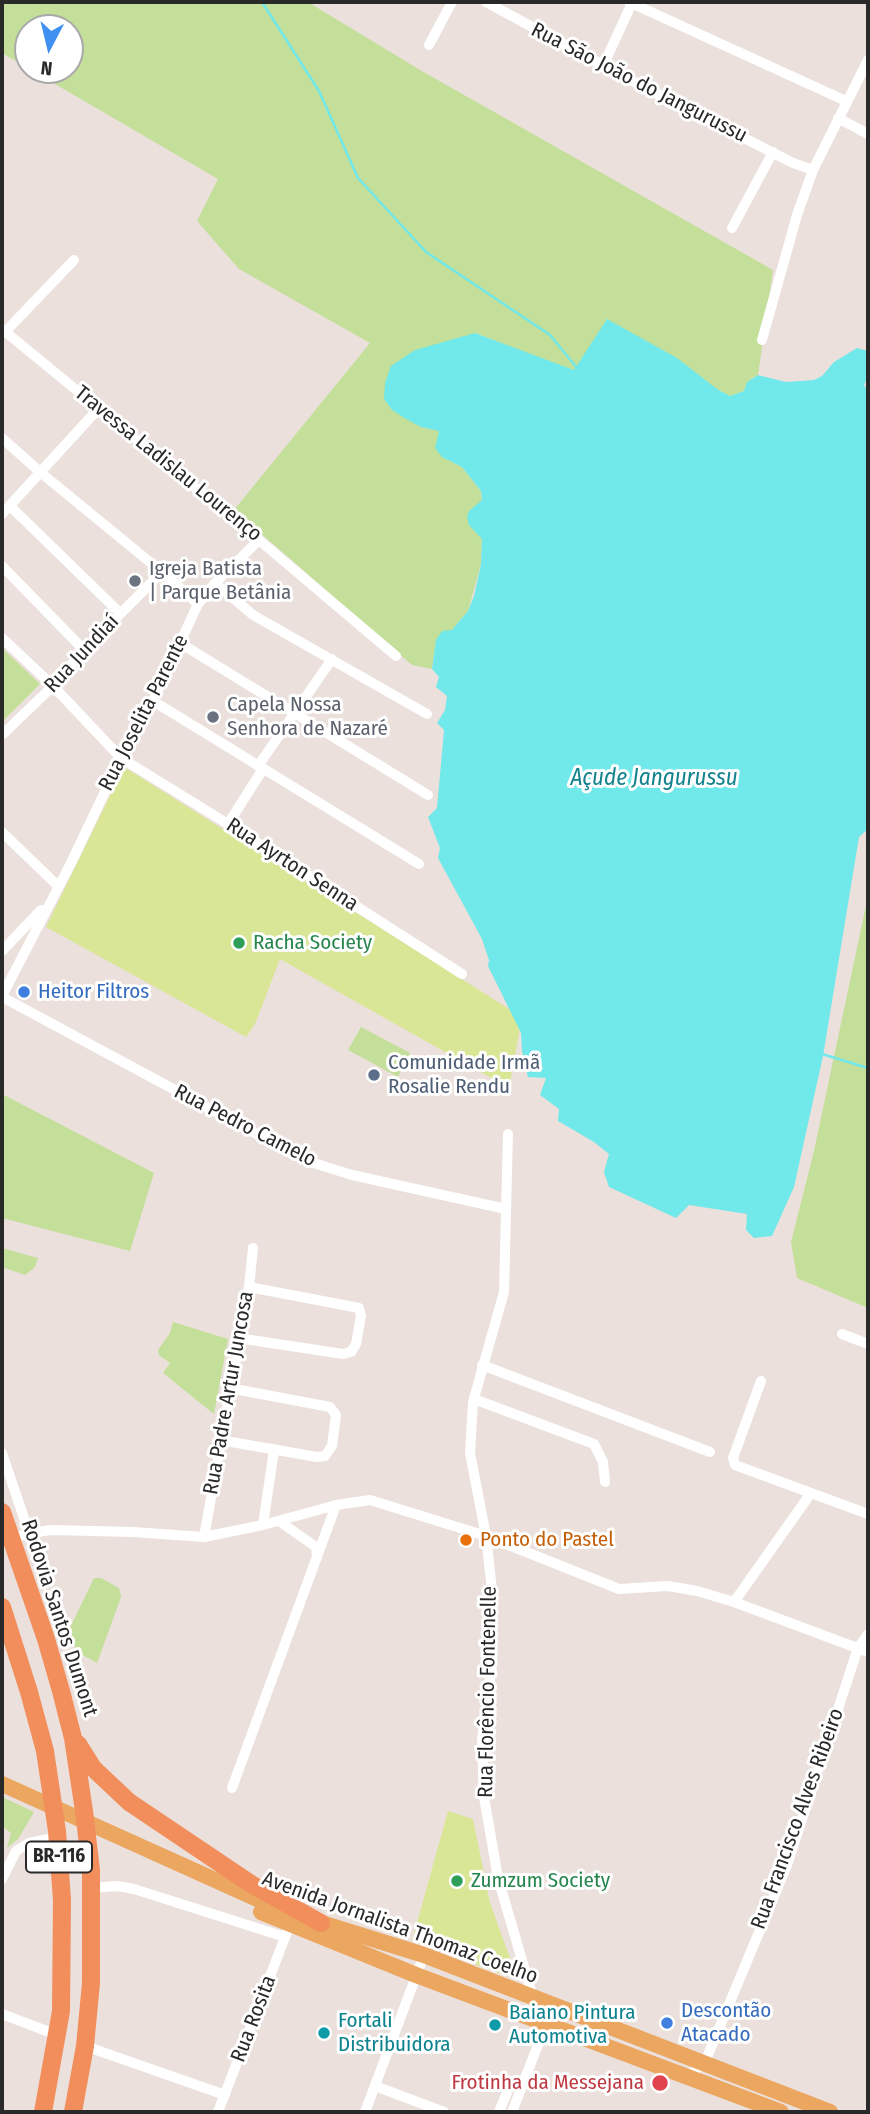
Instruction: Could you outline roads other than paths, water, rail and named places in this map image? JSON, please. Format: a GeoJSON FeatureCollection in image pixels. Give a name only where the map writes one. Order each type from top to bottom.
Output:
{"type":"FeatureCollection","features":[{"type":"Feature","properties":{"kind":"highway","name":"Rodovia Santos Dumont"},"geometry":{"type":"LineString","coordinates":[[2,1512],[46,1639],[73,1738],[84,1811],[92,1888],[92,1983],[85,2046],[73,2112]]}},
{"type":"Feature","properties":{"kind":"highway","name":"BR-116"},"geometry":{"type":"LineString","coordinates":[[2,1607],[45,1751],[58,1837],[63,1957],[57,2035],[43,2112]]}},
{"type":"Feature","properties":{"kind":"highway"},"geometry":{"type":"LineString","coordinates":[[73,1738],[93,1768],[130,1802],[251,1884],[321,1923]]}},
{"type":"Feature","properties":{"kind":"main road","name":"Avenida Jornalista Thomaz Coelho"},"geometry":{"type":"LineString","coordinates":[[2,1784],[123,1844],[287,1931],[416,1975],[688,2076],[759,2108],[781,2112]]}},
{"type":"Feature","properties":{"kind":"main road","name":"Avenida Jornalista Thomaz Coelho"},"geometry":{"type":"LineString","coordinates":[[2,1791],[255,1899],[424,1955],[830,2112]]}},
{"type":"Feature","properties":{"kind":"street"},"geometry":{"type":"LineString","coordinates":[[429,45],[452,2]]}},
{"type":"Feature","properties":{"kind":"street","name":"Rua São João do Jangurussu"},"geometry":{"type":"LineString","coordinates":[[486,2],[603,66],[793,163],[813,170]]}},
{"type":"Feature","properties":{"kind":"street"},"geometry":{"type":"LineString","coordinates":[[603,66],[631,2],[846,102]]}},
{"type":"Feature","properties":{"kind":"street"},"geometry":{"type":"LineString","coordinates":[[762,340],[797,215],[813,170],[868,60]]}},
{"type":"Feature","properties":{"kind":"street"},"geometry":{"type":"LineString","coordinates":[[838,118],[868,134]]}},
{"type":"Feature","properties":{"kind":"street"},"geometry":{"type":"LineString","coordinates":[[732,228],[773,152]]}},
{"type":"Feature","properties":{"kind":"street"},"geometry":{"type":"LineString","coordinates":[[4,330],[74,260]]}},
{"type":"Feature","properties":{"kind":"street","name":"Travessa Ladislau Lourenço"},"geometry":{"type":"LineString","coordinates":[[4,330],[396,656]]}},
{"type":"Feature","properties":{"kind":"street"},"geometry":{"type":"LineString","coordinates":[[99,408],[6,510],[120,614]]}},
{"type":"Feature","properties":{"kind":"street"},"geometry":{"type":"LineString","coordinates":[[2,438],[198,604]]}},
{"type":"Feature","properties":{"kind":"street","name":"Rua Joselita Parente"},"geometry":{"type":"LineString","coordinates":[[2,996],[121,758],[153,701],[198,604],[215,583],[259,540]]}},
{"type":"Feature","properties":{"kind":"street"},"geometry":{"type":"LineString","coordinates":[[2,566],[84,650]]}},
{"type":"Feature","properties":{"kind":"street","name":"Rua Jundiaí"},"geometry":{"type":"LineString","coordinates":[[2,735],[162,572]]}},
{"type":"Feature","properties":{"kind":"street"},"geometry":{"type":"LineString","coordinates":[[215,583],[253,615],[426,713]]}},
{"type":"Feature","properties":{"kind":"street","name":"Rua Ayrton Senna"},"geometry":{"type":"LineString","coordinates":[[2,638],[53,686],[121,758],[462,975]]}},
{"type":"Feature","properties":{"kind":"street"},"geometry":{"type":"LineString","coordinates":[[180,643],[428,795]]}},
{"type":"Feature","properties":{"kind":"street"},"geometry":{"type":"LineString","coordinates":[[228,824],[260,768],[332,659]]}},
{"type":"Feature","properties":{"kind":"street"},"geometry":{"type":"LineString","coordinates":[[153,701],[419,864]]}},
{"type":"Feature","properties":{"kind":"street"},"geometry":{"type":"LineString","coordinates":[[2,832],[58,887]]}},
{"type":"Feature","properties":{"kind":"street","name":"Rua Joselita Parente"},"geometry":{"type":"LineString","coordinates":[[2,951],[50,901]]}},
{"type":"Feature","properties":{"kind":"street","name":"Rua Pedro Camelo"},"geometry":{"type":"LineString","coordinates":[[2,996],[307,1161],[352,1175],[506,1209]]}},
{"type":"Feature","properties":{"kind":"street","name":"Rua Florêncio Fontenelle"},"geometry":{"type":"LineString","coordinates":[[508,1134],[504,1292],[498,1320],[482,1366],[469,1433],[476,1495],[486,1536],[491,1581],[492,1664],[482,1740],[484,1797],[498,1878],[533,1998]]}},
{"type":"Feature","properties":{"kind":"street","name":"Rua Padre Artur Juncosa"},"geometry":{"type":"LineString","coordinates":[[204,1537],[253,1248]]}},
{"type":"Feature","properties":{"kind":"street"},"geometry":{"type":"LineString","coordinates":[[238,1338],[343,1354],[354,1349],[361,1316],[361,1310],[356,1307],[248,1287]]}},
{"type":"Feature","properties":{"kind":"street"},"geometry":{"type":"LineString","coordinates":[[842,1334],[868,1344]]}},
{"type":"Feature","properties":{"kind":"street"},"geometry":{"type":"LineString","coordinates":[[482,1366],[710,1452]]}},
{"type":"Feature","properties":{"kind":"street"},"geometry":{"type":"LineString","coordinates":[[761,1381],[734,1463],[740,1468],[868,1514]]}},
{"type":"Feature","properties":{"kind":"street"},"geometry":{"type":"LineString","coordinates":[[220,1440],[310,1456],[325,1455],[329,1452],[336,1421],[334,1410],[323,1405],[229,1388]]}},
{"type":"Feature","properties":{"kind":"street"},"geometry":{"type":"LineString","coordinates":[[474,1399],[594,1444],[603,1462],[605,1482]]}},
{"type":"Feature","properties":{"kind":"street"},"geometry":{"type":"LineString","coordinates":[[263,1525],[274,1450]]}},
{"type":"Feature","properties":{"kind":"street"},"geometry":{"type":"LineString","coordinates":[[2,1453],[29,1533]]}},
{"type":"Feature","properties":{"kind":"street"},"geometry":{"type":"LineString","coordinates":[[734,1602],[811,1493]]}},
{"type":"Feature","properties":{"kind":"street"},"geometry":{"type":"LineString","coordinates":[[11,1539],[29,1533],[94,1531],[204,1537],[263,1525],[336,1505],[370,1500],[486,1536],[619,1589],[682,1587],[734,1602],[863,1650]]}},
{"type":"Feature","properties":{"kind":"street"},"geometry":{"type":"LineString","coordinates":[[232,1788],[336,1505]]}},
{"type":"Feature","properties":{"kind":"street"},"geometry":{"type":"LineString","coordinates":[[279,1521],[316,1547],[317,1558]]}},
{"type":"Feature","properties":{"kind":"street","name":"Rua Francisco Alves Ribeiro"},"geometry":{"type":"LineString","coordinates":[[688,2076],[705,2062],[787,1865],[868,1634]]}},
{"type":"Feature","properties":{"kind":"street"},"geometry":{"type":"LineString","coordinates":[[3,1871],[16,1851],[29,1843],[58,1837]]}},
{"type":"Feature","properties":{"kind":"street"},"geometry":{"type":"LineString","coordinates":[[92,1888],[117,1886],[134,1889],[287,1931]]}},
{"type":"Feature","properties":{"kind":"street","name":"Rua Rosita"},"geometry":{"type":"LineString","coordinates":[[218,2112],[287,1931]]}},
{"type":"Feature","properties":{"kind":"street"},"geometry":{"type":"LineString","coordinates":[[365,2112],[424,1955]]}},
{"type":"Feature","properties":{"kind":"street"},"geometry":{"type":"LineString","coordinates":[[512,2112],[553,2006]]}},
{"type":"Feature","properties":{"kind":"street"},"geometry":{"type":"LineString","coordinates":[[2,2014],[57,2035]]}},
{"type":"Feature","properties":{"kind":"street"},"geometry":{"type":"LineString","coordinates":[[85,2046],[225,2095]]}},
{"type":"Feature","properties":{"kind":"street"},"geometry":{"type":"LineString","coordinates":[[499,2112],[510,2085]]}},
{"type":"Feature","properties":{"kind":"street"},"geometry":{"type":"LineString","coordinates":[[375,2086],[444,2112]]}},
{"type":"Feature","properties":{"kind":"water","name":"Açude Jangurussu"},"geometry":{"type":"Polygon","coordinates":[[[607,319],[677,358],[730,396],[744,391],[747,382],[758,375],[786,382],[814,380],[822,376],[834,362],[857,348],[868,351],[868,374],[864,386],[868,389],[868,829],[859,837],[823,1056],[794,1187],[772,1236],[754,1238],[746,1230],[747,1214],[689,1205],[676,1218],[609,1187],[604,1172],[609,1154],[558,1121],[559,1109],[540,1095],[546,1078],[528,1077],[521,1033],[488,966],[489,960],[482,939],[438,858],[440,848],[428,817],[437,808],[444,730],[437,723],[445,710],[447,696],[436,687],[439,677],[432,669],[436,640],[442,631],[452,630],[468,611],[474,596],[481,564],[482,539],[469,525],[467,517],[469,511],[482,500],[481,491],[462,467],[442,457],[435,448],[439,431],[421,427],[406,419],[392,410],[384,399],[385,383],[391,366],[415,350],[475,333],[574,370],[607,319]]]}},
{"type":"Feature","properties":{"kind":"waterway"},"geometry":{"type":"LineString","coordinates":[[262,2],[319,91],[358,178],[426,252],[550,335],[577,368]]}},
{"type":"Feature","properties":{"kind":"waterway"},"geometry":{"type":"LineString","coordinates":[[822,1054],[868,1068]]}},
{"type":"Feature","properties":{"kind":"place","name":"Igreja Batista | Parque Betânia"},"geometry":{"type":"Point","coordinates":[135,581]}},
{"type":"Feature","properties":{"kind":"place","name":"Capela Nossa Senhora de Nazaré"},"geometry":{"type":"Point","coordinates":[213,717]}},
{"type":"Feature","properties":{"kind":"place","name":"Racha Society"},"geometry":{"type":"Point","coordinates":[239,943]}},
{"type":"Feature","properties":{"kind":"place","name":"Heitor Filtros"},"geometry":{"type":"Point","coordinates":[24,992]}},
{"type":"Feature","properties":{"kind":"place","name":"Comunidade Irmã Rosalie Rendu"},"geometry":{"type":"Point","coordinates":[374,1075]}},
{"type":"Feature","properties":{"kind":"place","name":"Ponto do Pastel"},"geometry":{"type":"Point","coordinates":[466,1540]}},
{"type":"Feature","properties":{"kind":"place","name":"Zumzum Society"},"geometry":{"type":"Point","coordinates":[457,1881]}},
{"type":"Feature","properties":{"kind":"place","name":"Descontão Atacado"},"geometry":{"type":"Point","coordinates":[667,2023]}},
{"type":"Feature","properties":{"kind":"place","name":"Baiano Pintura Automotiva"},"geometry":{"type":"Point","coordinates":[495,2025]}},
{"type":"Feature","properties":{"kind":"place","name":"Fortali Distribuidora"},"geometry":{"type":"Point","coordinates":[324,2033]}},
{"type":"Feature","properties":{"kind":"place","name":"Frotinha da Messejana"},"geometry":{"type":"Point","coordinates":[660,2083]}}]}
